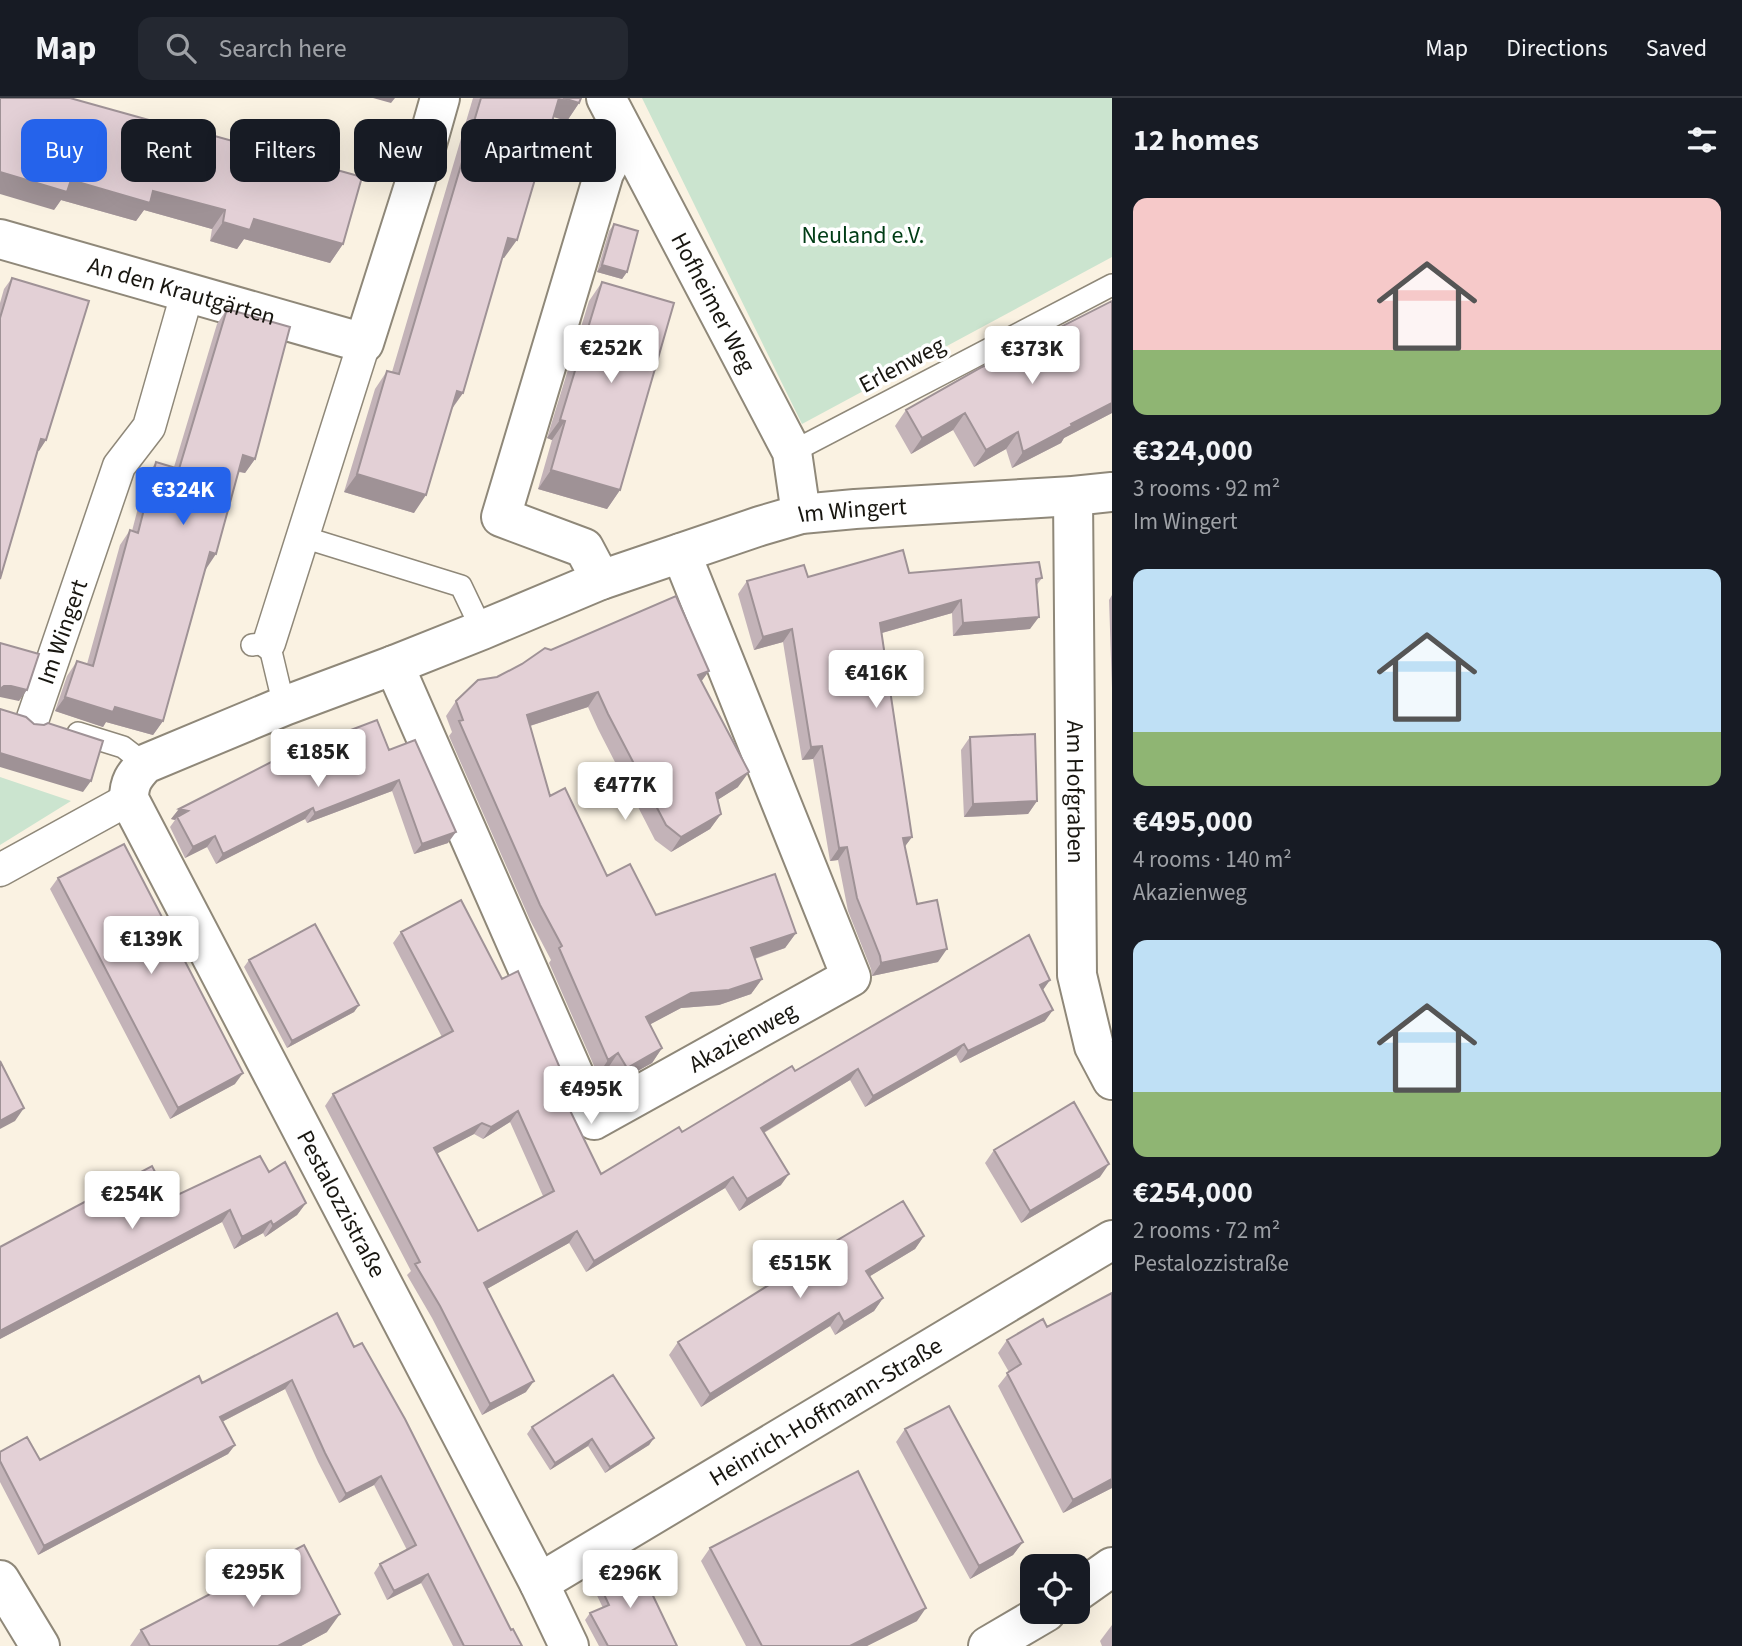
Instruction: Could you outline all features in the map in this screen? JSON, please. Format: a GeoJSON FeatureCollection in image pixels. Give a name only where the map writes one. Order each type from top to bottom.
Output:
{"type":"FeatureCollection","features":[{"type":"Feature","properties":{"kind":"street"},"geometry":{"type":"LineString","coordinates":[[261,644],[303,537],[440,98]]}},
{"type":"Feature","properties":{"kind":"street","name":"Hofheimer Weg"},"geometry":{"type":"LineString","coordinates":[[606,98],[792,453],[801,514]]}},
{"type":"Feature","properties":{"kind":"street"},"geometry":{"type":"LineString","coordinates":[[601,580],[584,548],[501,516],[604,173],[625,138]]}},
{"type":"Feature","properties":{"kind":"street","name":"An den Krautgärten"},"geometry":{"type":"LineString","coordinates":[[0,239],[364,343]]}},
{"type":"Feature","properties":{"kind":"street","name":"Im Wingert"},"geometry":{"type":"LineString","coordinates":[[37,720],[119,466],[149,427],[187,294]]}},
{"type":"Feature","properties":{"kind":"street","name":"Im Wingert"},"geometry":{"type":"LineString","coordinates":[[145,764],[601,580],[801,514],[1112,492]]}},
{"type":"Feature","properties":{"kind":"street","name":"Am Hofgraben"},"geometry":{"type":"LineString","coordinates":[[1073,496],[1077,975],[1094,1046],[1112,1080]]}},
{"type":"Feature","properties":{"kind":"street","name":"Akazienweg"},"geometry":{"type":"LineString","coordinates":[[394,665],[594,1120],[851,977],[681,553]]}},
{"type":"Feature","properties":{"kind":"street"},"geometry":{"type":"LineString","coordinates":[[0,870],[129,799],[132,781],[145,764]]}},
{"type":"Feature","properties":{"kind":"street","name":"Pestalozzistraße"},"geometry":{"type":"LineString","coordinates":[[129,799],[539,1583],[569,1646]]}},
{"type":"Feature","properties":{"kind":"street","name":"Heinrich-Hoffmann-Straße"},"geometry":{"type":"LineString","coordinates":[[539,1583],[1112,1240]]}},
{"type":"Feature","properties":{"kind":"street"},"geometry":{"type":"LineString","coordinates":[[1090,1583],[1112,1567]]}},
{"type":"Feature","properties":{"kind":"street"},"geometry":{"type":"LineString","coordinates":[[0,1580],[40,1646]]}},
{"type":"Feature","properties":{"kind":"street"},"geometry":{"type":"LineString","coordinates":[[988,1646],[1026,1624]]}},
{"type":"Feature","properties":{"kind":"lane","name":"Erlenweg"},"geometry":{"type":"LineString","coordinates":[[792,453],[1112,285]]}},
{"type":"Feature","properties":{"kind":"lane"},"geometry":{"type":"LineString","coordinates":[[303,537],[461,586],[482,630]]}},
{"type":"Feature","properties":{"kind":"lane"},"geometry":{"type":"LineString","coordinates":[[261,644],[284,706]]}},
{"type":"Feature","properties":{"kind":"lane","name":"Im Wingert"},"geometry":{"type":"LineString","coordinates":[[37,720],[123,747],[145,764]]}},
{"type":"Feature","properties":{"kind":"green space","name":"Neuland e.V."},"geometry":{"type":"Polygon","coordinates":[[[642,98],[1112,98],[1112,257],[802,424],[642,98]]]}},
{"type":"Feature","properties":{"kind":"green space"},"geometry":{"type":"Polygon","coordinates":[[[0,777],[71,801],[0,845],[0,777]]]}},
{"type":"Feature","properties":{"kind":"building"},"geometry":{"type":"Polygon","coordinates":[[[0,98],[70,98],[145,119],[121,119],[121,182],[216,182],[216,136],[230,140],[230,182],[340,182],[340,171],[354,175],[354,182],[361,182],[343,244],[254,219],[250,230],[223,222],[225,210],[153,191],[150,203],[78,182],[107,182],[107,119],[21,119],[21,178],[0,172],[0,98]]]}},
{"type":"Feature","properties":{"kind":"building"},"geometry":{"type":"Polygon","coordinates":[[[481,98],[559,98],[553,119],[475,119],[481,98]]]}},
{"type":"Feature","properties":{"kind":"building"},"geometry":{"type":"Polygon","coordinates":[[[563,98],[581,98],[579,103],[563,98]]]}},
{"type":"Feature","properties":{"kind":"building"},"geometry":{"type":"Polygon","coordinates":[[[461,165],[461,182],[534,182],[517,240],[508,238],[463,393],[457,391],[426,495],[357,474],[387,371],[399,374],[461,165]]]}},
{"type":"Feature","properties":{"kind":"building"},"geometry":{"type":"Polygon","coordinates":[[[34,182],[70,182],[67,192],[34,182]]]}},
{"type":"Feature","properties":{"kind":"building"},"geometry":{"type":"Polygon","coordinates":[[[614,224],[638,231],[627,272],[602,265],[614,224]]]}},
{"type":"Feature","properties":{"kind":"building"},"geometry":{"type":"Polygon","coordinates":[[[12,278],[89,301],[46,440],[41,439],[0,579],[0,318],[12,278]]]}},
{"type":"Feature","properties":{"kind":"building"},"geometry":{"type":"Polygon","coordinates":[[[602,282],[674,303],[620,490],[551,470],[565,421],[560,420],[602,282]]]}},
{"type":"Feature","properties":{"kind":"building"},"geometry":{"type":"Polygon","coordinates":[[[1112,301],[1112,403],[1023,452],[1018,432],[986,450],[965,413],[922,438],[906,410],[982,367],[1112,301]]]}},
{"type":"Feature","properties":{"kind":"building"},"geometry":{"type":"Polygon","coordinates":[[[227,309],[290,327],[255,459],[243,455],[216,554],[210,552],[163,721],[115,707],[113,712],[65,697],[77,661],[93,666],[130,530],[138,533],[156,462],[179,469],[227,309]]]}},
{"type":"Feature","properties":{"kind":"building"},"geometry":{"type":"Polygon","coordinates":[[[903,550],[909,573],[1039,562],[1042,578],[1036,579],[1039,617],[963,623],[961,600],[880,623],[912,837],[903,838],[917,904],[937,900],[947,949],[881,963],[857,898],[847,847],[839,848],[822,746],[811,747],[792,629],[763,637],[747,581],[804,565],[808,577],[903,550]]]}},
{"type":"Feature","properties":{"kind":"building"},"geometry":{"type":"Polygon","coordinates":[[[676,596],[709,671],[698,675],[749,772],[716,793],[721,814],[681,837],[666,825],[598,692],[527,715],[550,796],[565,788],[607,876],[630,864],[656,915],[775,874],[796,933],[751,948],[762,979],[729,990],[691,993],[646,1017],[662,1048],[627,1068],[618,1053],[608,1060],[559,948],[562,946],[540,905],[459,721],[463,720],[456,701],[478,680],[497,677],[545,648],[551,650],[676,596]]]}},
{"type":"Feature","properties":{"kind":"building"},"geometry":{"type":"Polygon","coordinates":[[[0,643],[39,654],[27,690],[11,686],[0,689],[0,643]]]}},
{"type":"Feature","properties":{"kind":"building"},"geometry":{"type":"Polygon","coordinates":[[[0,709],[26,717],[34,724],[48,723],[103,741],[91,781],[0,753],[0,709]]]}},
{"type":"Feature","properties":{"kind":"building"},"geometry":{"type":"Polygon","coordinates":[[[377,720],[389,750],[415,740],[456,832],[422,844],[399,780],[315,813],[313,808],[223,854],[215,836],[193,847],[177,817],[188,811],[179,809],[285,755],[377,720]]]}},
{"type":"Feature","properties":{"kind":"building"},"geometry":{"type":"Polygon","coordinates":[[[1035,734],[1037,801],[973,804],[970,737],[1035,734]]]}},
{"type":"Feature","properties":{"kind":"building"},"geometry":{"type":"Polygon","coordinates":[[[124,844],[243,1073],[178,1108],[58,878],[124,844]]]}},
{"type":"Feature","properties":{"kind":"building"},"geometry":{"type":"Polygon","coordinates":[[[461,900],[502,979],[518,971],[569,1089],[562,1094],[601,1174],[679,1127],[682,1132],[792,1066],[795,1071],[1029,935],[1050,980],[1040,985],[1053,1010],[968,1051],[964,1044],[873,1096],[858,1069],[761,1128],[789,1174],[747,1199],[733,1177],[594,1261],[577,1231],[484,1283],[534,1381],[490,1404],[440,1306],[415,1264],[420,1262],[333,1094],[453,1031],[401,932],[461,900]],[[518,1111],[491,1127],[482,1123],[434,1148],[478,1231],[554,1191],[518,1111]]]}},
{"type":"Feature","properties":{"kind":"building"},"geometry":{"type":"Polygon","coordinates":[[[315,924],[359,1005],[292,1041],[249,960],[315,924]]]}},
{"type":"Feature","properties":{"kind":"building"},"geometry":{"type":"Polygon","coordinates":[[[0,1061],[24,1108],[0,1121],[0,1061]]]}},
{"type":"Feature","properties":{"kind":"building"},"geometry":{"type":"Polygon","coordinates":[[[1074,1102],[1109,1164],[1030,1211],[994,1150],[1074,1102]]]}},
{"type":"Feature","properties":{"kind":"building"},"geometry":{"type":"Polygon","coordinates":[[[260,1156],[269,1172],[285,1162],[306,1203],[273,1225],[271,1221],[242,1237],[230,1210],[0,1331],[0,1247],[152,1166],[169,1199],[260,1156]]]}},
{"type":"Feature","properties":{"kind":"building"},"geometry":{"type":"Polygon","coordinates":[[[903,1201],[924,1236],[866,1271],[883,1298],[844,1322],[839,1313],[710,1394],[678,1342],[807,1261],[806,1259],[903,1201]]]}},
{"type":"Feature","properties":{"kind":"building"},"geometry":{"type":"Polygon","coordinates":[[[1112,1293],[1112,1479],[1073,1500],[1007,1373],[1021,1364],[1007,1340],[1043,1319],[1047,1327],[1112,1293]]]}},
{"type":"Feature","properties":{"kind":"building"},"geometry":{"type":"Polygon","coordinates":[[[337,1313],[354,1347],[362,1343],[405,1419],[511,1630],[513,1629],[522,1646],[464,1646],[428,1574],[394,1591],[380,1564],[416,1545],[381,1476],[346,1494],[292,1380],[220,1417],[235,1445],[44,1546],[0,1461],[0,1452],[27,1437],[40,1460],[199,1376],[202,1383],[337,1313]]]}},
{"type":"Feature","properties":{"kind":"building"},"geometry":{"type":"Polygon","coordinates":[[[613,1375],[654,1438],[610,1467],[592,1439],[555,1463],[532,1427],[613,1375]]]}},
{"type":"Feature","properties":{"kind":"building"},"geometry":{"type":"Polygon","coordinates":[[[949,1406],[1023,1542],[979,1566],[905,1429],[949,1406]]]}},
{"type":"Feature","properties":{"kind":"building"},"geometry":{"type":"Polygon","coordinates":[[[858,1471],[926,1608],[850,1646],[762,1646],[710,1548],[858,1471]]]}},
{"type":"Feature","properties":{"kind":"building"},"geometry":{"type":"Polygon","coordinates":[[[304,1545],[340,1614],[278,1646],[150,1646],[141,1630],[304,1545]]]}},
{"type":"Feature","properties":{"kind":"building"},"geometry":{"type":"Polygon","coordinates":[[[635,1558],[677,1646],[608,1646],[590,1613],[609,1605],[596,1577],[635,1558]]]}}]}
